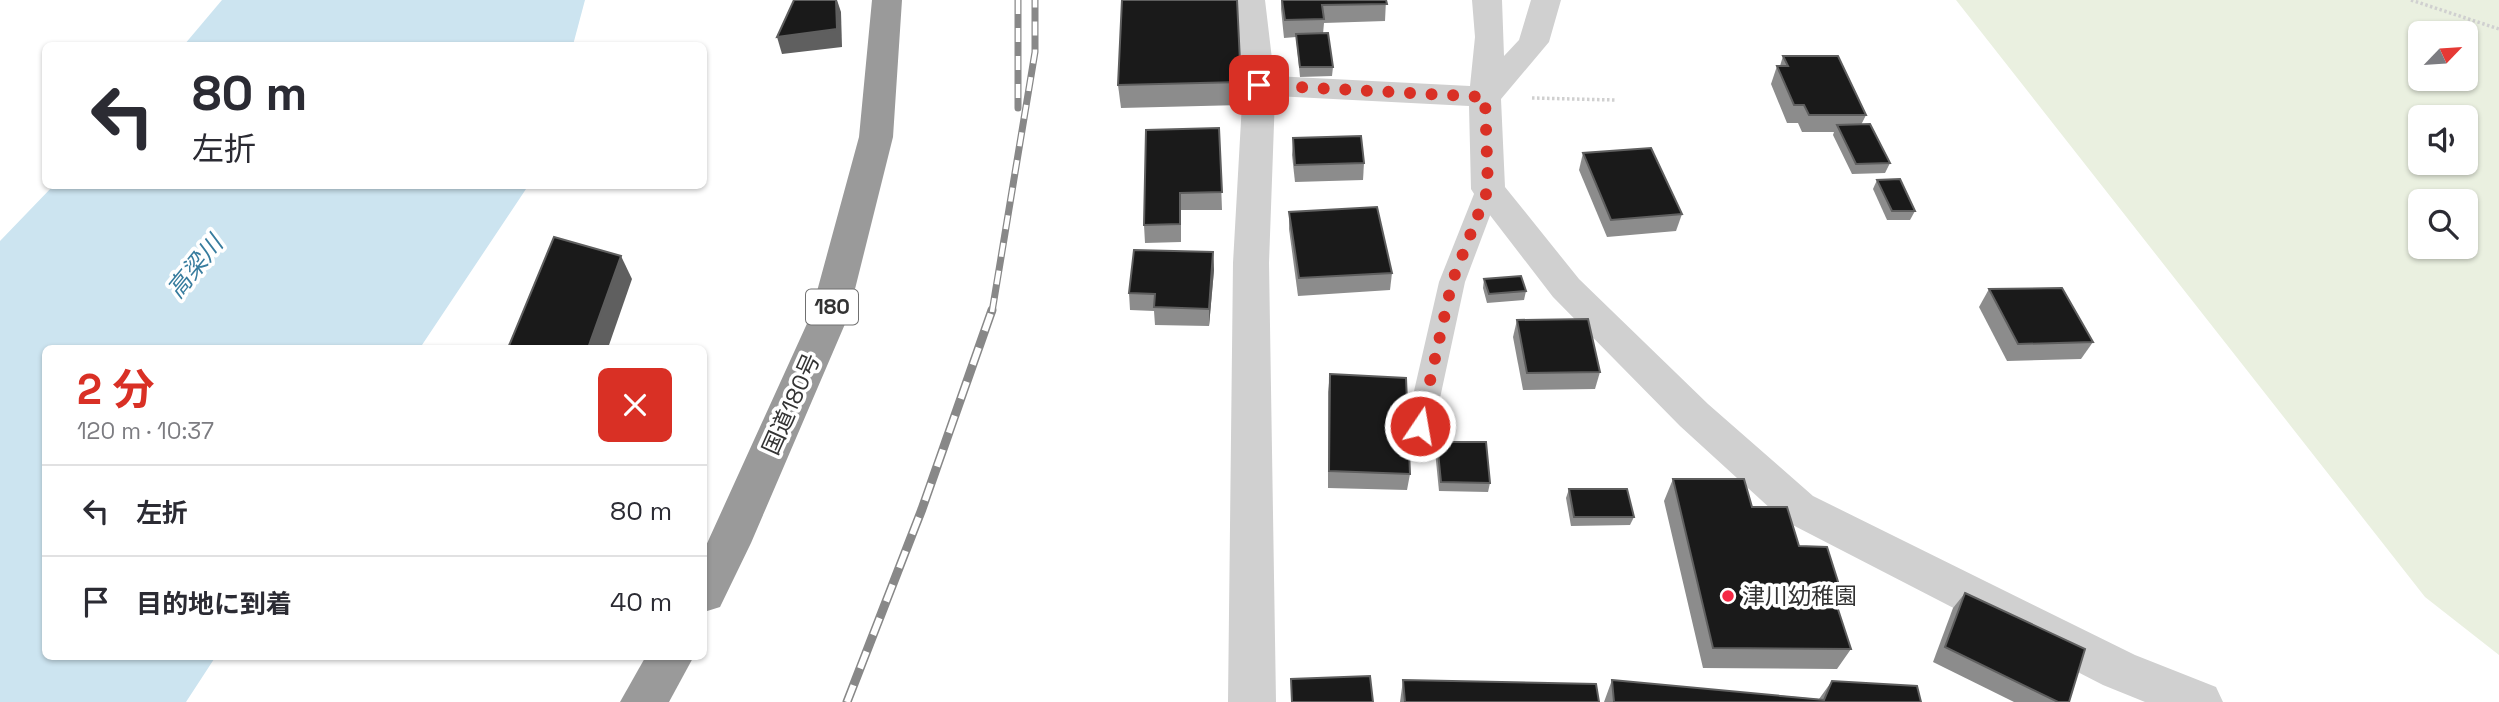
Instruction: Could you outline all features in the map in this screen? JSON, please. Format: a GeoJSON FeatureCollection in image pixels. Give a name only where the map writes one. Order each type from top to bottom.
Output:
{"type":"FeatureCollection","features":[{"type":"Feature","properties":{"kind":"highway","name":"国道180号"},"geometry":{"type":"LineString","coordinates":[[707,587],[829,317],[876,137],[887,0]]}},
{"type":"Feature","properties":{"kind":"highway"},"geometry":{"type":"LineString","coordinates":[[644,702],[669,660]]}},
{"type":"Feature","properties":{"kind":"street"},"geometry":{"type":"LineString","coordinates":[[1250,0],[1259,85],[1251,263],[1254,569],[1252,702]]}},
{"type":"Feature","properties":{"kind":"street"},"geometry":{"type":"LineString","coordinates":[[1487,0],[1490,37],[1485,97],[1488,189],[1566,288],[1693,415],[1798,508],[2119,670],[2199,702]]}},
{"type":"Feature","properties":{"kind":"street"},"geometry":{"type":"LineString","coordinates":[[1485,97],[1534,42],[1546,0]]}},
{"type":"Feature","properties":{"kind":"street"},"geometry":{"type":"LineString","coordinates":[[1259,85],[1485,97]]}},
{"type":"Feature","properties":{"kind":"lane"},"geometry":{"type":"LineString","coordinates":[[1420,426],[1452,282],[1488,189]]}},
{"type":"Feature","properties":{"kind":"path"},"geometry":{"type":"LineString","coordinates":[[2411,0],[2499,29]]}},
{"type":"Feature","properties":{"kind":"path"},"geometry":{"type":"LineString","coordinates":[[1587,99],[1615,100]]}},
{"type":"Feature","properties":{"kind":"green space"},"geometry":{"type":"Polygon","coordinates":[[[1956,0],[2499,0],[2499,655],[2425,597],[1956,0]]]}},
{"type":"Feature","properties":{"kind":"water"},"geometry":{"type":"Polygon","coordinates":[[[222,0],[585,0],[574,42],[187,42],[222,0]]]}},
{"type":"Feature","properties":{"kind":"water","name":"高梁川"},"geometry":{"type":"Polygon","coordinates":[[[50,189],[526,189],[422,345],[42,345],[42,660],[213,660],[186,702],[0,702],[0,241],[50,189]]]}},
{"type":"Feature","properties":{"kind":"building"},"geometry":{"type":"Polygon","coordinates":[[[794,0],[836,0],[837,29],[777,37],[794,0]]]}},
{"type":"Feature","properties":{"kind":"building"},"geometry":{"type":"Polygon","coordinates":[[[1122,0],[1237,0],[1241,82],[1118,85],[1122,0]]]}},
{"type":"Feature","properties":{"kind":"building"},"geometry":{"type":"Polygon","coordinates":[[[1282,0],[1386,0],[1387,4],[1322,5],[1324,19],[1285,20],[1282,0]]]}},
{"type":"Feature","properties":{"kind":"building"},"geometry":{"type":"Polygon","coordinates":[[[1328,33],[1333,67],[1300,67],[1296,34],[1328,33]]]}},
{"type":"Feature","properties":{"kind":"building"},"geometry":{"type":"Polygon","coordinates":[[[1783,56],[1838,56],[1866,115],[1809,115],[1804,105],[1794,105],[1777,66],[1788,66],[1783,56]]]}},
{"type":"Feature","properties":{"kind":"building"},"geometry":{"type":"Polygon","coordinates":[[[1870,124],[1890,163],[1856,164],[1837,125],[1870,124]]]}},
{"type":"Feature","properties":{"kind":"building"},"geometry":{"type":"Polygon","coordinates":[[[1219,128],[1222,192],[1180,193],[1180,224],[1144,225],[1146,130],[1219,128]]]}},
{"type":"Feature","properties":{"kind":"building"},"geometry":{"type":"Polygon","coordinates":[[[1361,136],[1364,163],[1295,165],[1293,138],[1361,136]]]}},
{"type":"Feature","properties":{"kind":"building"},"geometry":{"type":"Polygon","coordinates":[[[1651,148],[1682,214],[1611,220],[1583,153],[1651,148]]]}},
{"type":"Feature","properties":{"kind":"building"},"geometry":{"type":"Polygon","coordinates":[[[1900,179],[1915,211],[1892,211],[1877,180],[1900,179]]]}},
{"type":"Feature","properties":{"kind":"building"},"geometry":{"type":"Polygon","coordinates":[[[1377,207],[1392,273],[1299,278],[1289,212],[1377,207]]]}},
{"type":"Feature","properties":{"kind":"building"},"geometry":{"type":"Polygon","coordinates":[[[554,237],[621,256],[589,345],[509,345],[554,237]]]}},
{"type":"Feature","properties":{"kind":"building"},"geometry":{"type":"Polygon","coordinates":[[[1134,250],[1213,252],[1209,309],[1154,307],[1155,294],[1129,293],[1134,250]]]}},
{"type":"Feature","properties":{"kind":"building"},"geometry":{"type":"Polygon","coordinates":[[[1521,276],[1526,291],[1489,294],[1484,279],[1521,276]]]}},
{"type":"Feature","properties":{"kind":"building"},"geometry":{"type":"Polygon","coordinates":[[[2062,288],[2093,342],[2018,344],[1989,289],[2062,288]]]}},
{"type":"Feature","properties":{"kind":"building"},"geometry":{"type":"Polygon","coordinates":[[[1588,319],[1600,372],[1527,373],[1517,320],[1588,319]]]}},
{"type":"Feature","properties":{"kind":"building"},"geometry":{"type":"Polygon","coordinates":[[[1330,374],[1406,378],[1410,474],[1329,471],[1330,374]]]}},
{"type":"Feature","properties":{"kind":"building"},"geometry":{"type":"Polygon","coordinates":[[[1437,442],[1486,442],[1490,483],[1441,482],[1437,442]]]}},
{"type":"Feature","properties":{"kind":"building"},"geometry":{"type":"Polygon","coordinates":[[[1673,479],[1744,479],[1752,507],[1787,507],[1799,546],[1827,547],[1840,588],[1831,588],[1851,649],[1713,648],[1673,479]]]}},
{"type":"Feature","properties":{"kind":"building"},"geometry":{"type":"Polygon","coordinates":[[[1569,489],[1627,489],[1634,517],[1574,517],[1569,489]]]}},
{"type":"Feature","properties":{"kind":"building"},"geometry":{"type":"Polygon","coordinates":[[[1965,593],[2085,649],[2069,702],[2058,702],[1945,647],[1965,593]]]}},
{"type":"Feature","properties":{"kind":"building"},"geometry":{"type":"Polygon","coordinates":[[[1370,676],[1373,702],[1292,702],[1291,679],[1370,676]]]}},
{"type":"Feature","properties":{"kind":"building"},"geometry":{"type":"Polygon","coordinates":[[[1403,680],[1596,684],[1599,702],[1405,702],[1403,680]]]}},
{"type":"Feature","properties":{"kind":"building"},"geometry":{"type":"Polygon","coordinates":[[[1612,680],[1824,700],[1832,681],[1917,686],[1921,702],[1614,702],[1612,680]]]}},
{"type":"Feature","properties":{"kind":"railway"},"geometry":{"type":"LineString","coordinates":[[1018,0],[1018,108]]}},
{"type":"Feature","properties":{"kind":"railway"},"geometry":{"type":"LineString","coordinates":[[992,312],[1035,52],[1035,0]]}},
{"type":"Feature","properties":{"kind":"railway"},"geometry":{"type":"LineString","coordinates":[[847,702],[922,509],[992,310]]}},
{"type":"Feature","properties":{"kind":"place","name":"津川幼稚園"},"geometry":{"type":"Point","coordinates":[1728,596]}},
{"type":"Feature","properties":{"kind":"route"},"geometry":{"type":"LineString","coordinates":[[1259,85],[1485,97],[1488,189],[1452,282],[1420,426]]}}]}
